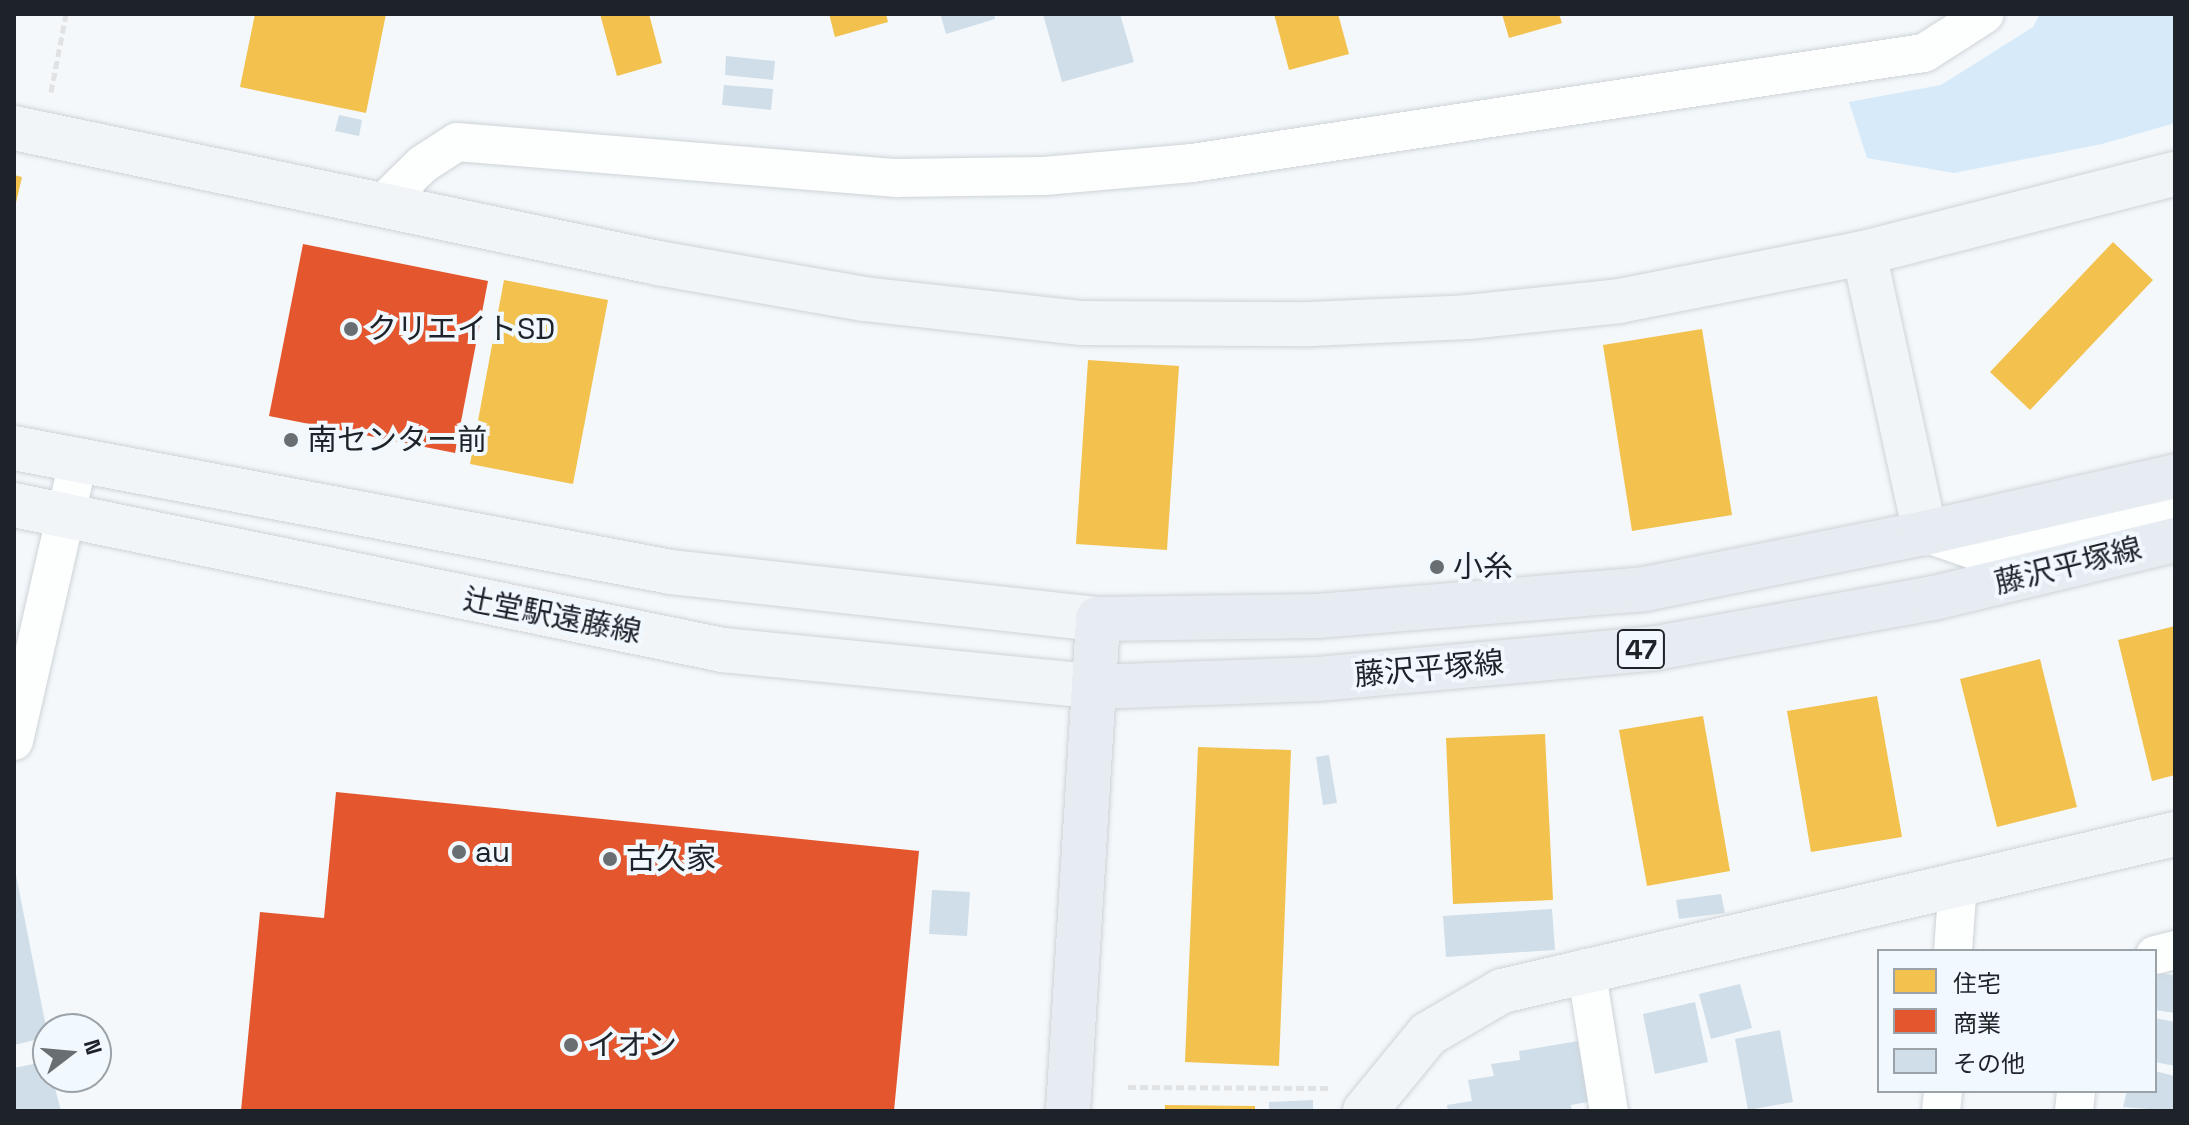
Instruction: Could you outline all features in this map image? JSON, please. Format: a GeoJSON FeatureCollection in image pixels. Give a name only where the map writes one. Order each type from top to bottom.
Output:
{"type":"FeatureCollection","features":[{"type":"Feature","properties":{"kind":"main road","name":"藤沢平塚線"},"geometry":{"type":"LineString","coordinates":[[1098,619],[1318,616],[1644,589],[1925,533],[2175,476]]}},
{"type":"Feature","properties":{"kind":"main road","name":"藤沢平塚線"},"geometry":{"type":"LineString","coordinates":[[1097,687],[1318,679],[1656,648],[1934,598],[2175,540]]}},
{"type":"Feature","properties":{"kind":"main road"},"geometry":{"type":"LineString","coordinates":[[1068,1111],[1097,687],[1098,619]]}},
{"type":"Feature","properties":{"kind":"street"},"geometry":{"type":"LineString","coordinates":[[383,203],[423,164],[457,142],[897,178],[1044,176],[1192,163],[1924,53],[1985,14]]}},
{"type":"Feature","properties":{"kind":"street"},"geometry":{"type":"LineString","coordinates":[[28,131],[658,263],[864,299],[1082,323],[1310,324],[1468,317],[1619,301],[1864,253],[2175,174]]}},
{"type":"Feature","properties":{"kind":"street"},"geometry":{"type":"LineString","coordinates":[[1864,253],[1925,533],[1991,556],[2159,515],[2175,518]]}},
{"type":"Feature","properties":{"kind":"street"},"geometry":{"type":"LineString","coordinates":[[14,448],[671,572],[1098,619]]}},
{"type":"Feature","properties":{"kind":"street"},"geometry":{"type":"LineString","coordinates":[[14,741],[78,462]]}},
{"type":"Feature","properties":{"kind":"street","name":"辻堂駅遠藤線"},"geometry":{"type":"LineString","coordinates":[[14,505],[723,650],[1097,687]]}},
{"type":"Feature","properties":{"kind":"street"},"geometry":{"type":"LineString","coordinates":[[1353,1100],[1428,1034],[1502,991],[1586,968],[1958,881],[2175,834]]}},
{"type":"Feature","properties":{"kind":"street"},"geometry":{"type":"LineString","coordinates":[[1953,949],[1958,881]]}},
{"type":"Feature","properties":{"kind":"street"},"geometry":{"type":"LineString","coordinates":[[1586,968],[1609,1111]]}},
{"type":"Feature","properties":{"kind":"path"},"geometry":{"type":"LineString","coordinates":[[28,131],[66,14]]}},
{"type":"Feature","properties":{"kind":"path"},"geometry":{"type":"LineString","coordinates":[[1128,1087],[1353,1100]]}},
{"type":"Feature","properties":{"kind":"shaded area"},"geometry":{"type":"Polygon","coordinates":[[[2040,14],[2175,14],[2175,123],[2102,144],[1954,173],[1867,158],[1849,102],[1941,85],[2033,27],[2040,14]]]}},
{"type":"Feature","properties":{"kind":"building: 住宅"},"geometry":{"type":"Polygon","coordinates":[[[255,14],[386,14],[366,113],[240,87],[255,14]]]}},
{"type":"Feature","properties":{"kind":"building: 住宅"},"geometry":{"type":"Polygon","coordinates":[[[600,14],[649,14],[662,63],[617,76],[600,14]]]}},
{"type":"Feature","properties":{"kind":"building: 住宅"},"geometry":{"type":"Polygon","coordinates":[[[829,14],[886,14],[888,22],[835,37],[829,14]]]}},
{"type":"Feature","properties":{"kind":"building: 住宅"},"geometry":{"type":"Polygon","coordinates":[[[1274,14],[1338,14],[1349,54],[1289,70],[1274,14]]]}},
{"type":"Feature","properties":{"kind":"building: 住宅"},"geometry":{"type":"Polygon","coordinates":[[[1502,14],[1559,14],[1562,23],[1509,38],[1502,14]]]}},
{"type":"Feature","properties":{"kind":"building: 住宅"},"geometry":{"type":"Polygon","coordinates":[[[14,175],[22,177],[15,207],[14,207],[14,175]]]}},
{"type":"Feature","properties":{"kind":"building: 住宅"},"geometry":{"type":"Polygon","coordinates":[[[2113,242],[2153,280],[2030,410],[1990,372],[2113,242]]]}},
{"type":"Feature","properties":{"kind":"building: 住宅"},"geometry":{"type":"Polygon","coordinates":[[[504,280],[608,300],[573,484],[470,464],[504,280]]]}},
{"type":"Feature","properties":{"kind":"building: 住宅"},"geometry":{"type":"Polygon","coordinates":[[[1702,329],[1732,515],[1632,531],[1603,345],[1702,329]]]}},
{"type":"Feature","properties":{"kind":"building: 住宅"},"geometry":{"type":"Polygon","coordinates":[[[1088,360],[1179,366],[1167,550],[1076,544],[1088,360]]]}},
{"type":"Feature","properties":{"kind":"building: 住宅"},"geometry":{"type":"Polygon","coordinates":[[[2175,626],[2175,775],[2152,781],[2118,640],[2175,626]]]}},
{"type":"Feature","properties":{"kind":"building: 住宅"},"geometry":{"type":"Polygon","coordinates":[[[2040,659],[2077,807],[1997,827],[1960,679],[2040,659]]]}},
{"type":"Feature","properties":{"kind":"building: 住宅"},"geometry":{"type":"Polygon","coordinates":[[[1877,696],[1902,837],[1811,852],[1787,711],[1877,696]]]}},
{"type":"Feature","properties":{"kind":"building: 住宅"},"geometry":{"type":"Polygon","coordinates":[[[1703,716],[1730,871],[1647,886],[1619,730],[1703,716]]]}},
{"type":"Feature","properties":{"kind":"building: 住宅"},"geometry":{"type":"Polygon","coordinates":[[[1545,734],[1553,900],[1453,904],[1446,738],[1545,734]]]}},
{"type":"Feature","properties":{"kind":"building: 住宅"},"geometry":{"type":"Polygon","coordinates":[[[1198,747],[1291,750],[1279,1066],[1185,1062],[1198,747]]]}},
{"type":"Feature","properties":{"kind":"building: 住宅"},"geometry":{"type":"Polygon","coordinates":[[[1165,1105],[1255,1106],[1255,1111],[1165,1111],[1165,1105]]]}},
{"type":"Feature","properties":{"kind":"building: 商業"},"geometry":{"type":"Polygon","coordinates":[[[303,244],[488,281],[455,453],[269,416],[303,244]]]}},
{"type":"Feature","properties":{"kind":"building: 商業"},"geometry":{"type":"Polygon","coordinates":[[[336,792],[919,851],[894,1111],[241,1111],[260,912],[324,918],[336,792]]]}},
{"type":"Feature","properties":{"kind":"building: その他"},"geometry":{"type":"Polygon","coordinates":[[[994,14],[995,19],[946,34],[941,16],[994,14]]]}},
{"type":"Feature","properties":{"kind":"building: その他"},"geometry":{"type":"Polygon","coordinates":[[[1043,14],[1120,14],[1134,62],[1062,82],[1043,14]]]}},
{"type":"Feature","properties":{"kind":"building: その他"},"geometry":{"type":"Polygon","coordinates":[[[726,56],[775,61],[773,80],[725,75],[726,56]]]}},
{"type":"Feature","properties":{"kind":"building: その他"},"geometry":{"type":"Polygon","coordinates":[[[724,85],[773,89],[771,110],[722,105],[724,85]]]}},
{"type":"Feature","properties":{"kind":"building: その他"},"geometry":{"type":"Polygon","coordinates":[[[339,115],[362,120],[359,136],[335,131],[339,115]]]}},
{"type":"Feature","properties":{"kind":"building: その他"},"geometry":{"type":"Polygon","coordinates":[[[1329,755],[1337,803],[1323,805],[1316,757],[1329,755]]]}},
{"type":"Feature","properties":{"kind":"building: その他"},"geometry":{"type":"Polygon","coordinates":[[[14,865],[43,1013],[32,1013],[32,1041],[14,1045],[14,865]]]}},
{"type":"Feature","properties":{"kind":"building: その他"},"geometry":{"type":"Polygon","coordinates":[[[932,890],[970,892],[967,936],[929,934],[932,890]]]}},
{"type":"Feature","properties":{"kind":"building: その他"},"geometry":{"type":"Polygon","coordinates":[[[1721,894],[1725,913],[1679,919],[1676,900],[1721,894]]]}},
{"type":"Feature","properties":{"kind":"building: その他"},"geometry":{"type":"Polygon","coordinates":[[[1552,909],[1555,950],[1446,957],[1443,916],[1552,909]]]}},
{"type":"Feature","properties":{"kind":"building: その他"},"geometry":{"type":"Polygon","coordinates":[[[2157,973],[2175,975],[2175,1013],[2157,1010],[2157,973]]]}},
{"type":"Feature","properties":{"kind":"building: その他"},"geometry":{"type":"Polygon","coordinates":[[[1740,984],[1752,1028],[1711,1039],[1699,994],[1740,984]]]}},
{"type":"Feature","properties":{"kind":"building: その他"},"geometry":{"type":"Polygon","coordinates":[[[1695,1002],[1708,1062],[1655,1074],[1643,1014],[1695,1002]]]}},
{"type":"Feature","properties":{"kind":"building: その他"},"geometry":{"type":"Polygon","coordinates":[[[2157,1018],[2175,1022],[2175,1066],[2157,1062],[2157,1018]]]}},
{"type":"Feature","properties":{"kind":"building: その他"},"geometry":{"type":"Polygon","coordinates":[[[1780,1030],[1793,1102],[1748,1110],[1735,1039],[1780,1030]]]}},
{"type":"Feature","properties":{"kind":"building: その他"},"geometry":{"type":"Polygon","coordinates":[[[1578,1041],[1588,1102],[1571,1105],[1572,1111],[1448,1111],[1447,1105],[1472,1101],[1468,1080],[1494,1076],[1491,1064],[1520,1060],[1519,1051],[1578,1041]]]}},
{"type":"Feature","properties":{"kind":"building: その他"},"geometry":{"type":"Polygon","coordinates":[[[32,1064],[32,1093],[56,1093],[61,1111],[14,1111],[14,1068],[32,1064]]]}},
{"type":"Feature","properties":{"kind":"building: その他"},"geometry":{"type":"Polygon","coordinates":[[[2157,1072],[2175,1076],[2175,1111],[2123,1107],[2126,1093],[2157,1093],[2157,1072]]]}},
{"type":"Feature","properties":{"kind":"building: その他"},"geometry":{"type":"Polygon","coordinates":[[[1313,1100],[1313,1111],[1269,1111],[1269,1102],[1313,1100]]]}},
{"type":"Feature","properties":{"kind":"place","name":"クリエイトSD"},"geometry":{"type":"Point","coordinates":[351,329]}},
{"type":"Feature","properties":{"kind":"place","name":"南センター前"},"geometry":{"type":"Point","coordinates":[291,440]}},
{"type":"Feature","properties":{"kind":"place","name":"小糸"},"geometry":{"type":"Point","coordinates":[1437,567]}},
{"type":"Feature","properties":{"kind":"place","name":"au"},"geometry":{"type":"Point","coordinates":[459,852]}},
{"type":"Feature","properties":{"kind":"place","name":"古久家"},"geometry":{"type":"Point","coordinates":[610,859]}},
{"type":"Feature","properties":{"kind":"place","name":"イオン"},"geometry":{"type":"Point","coordinates":[571,1045]}}]}
